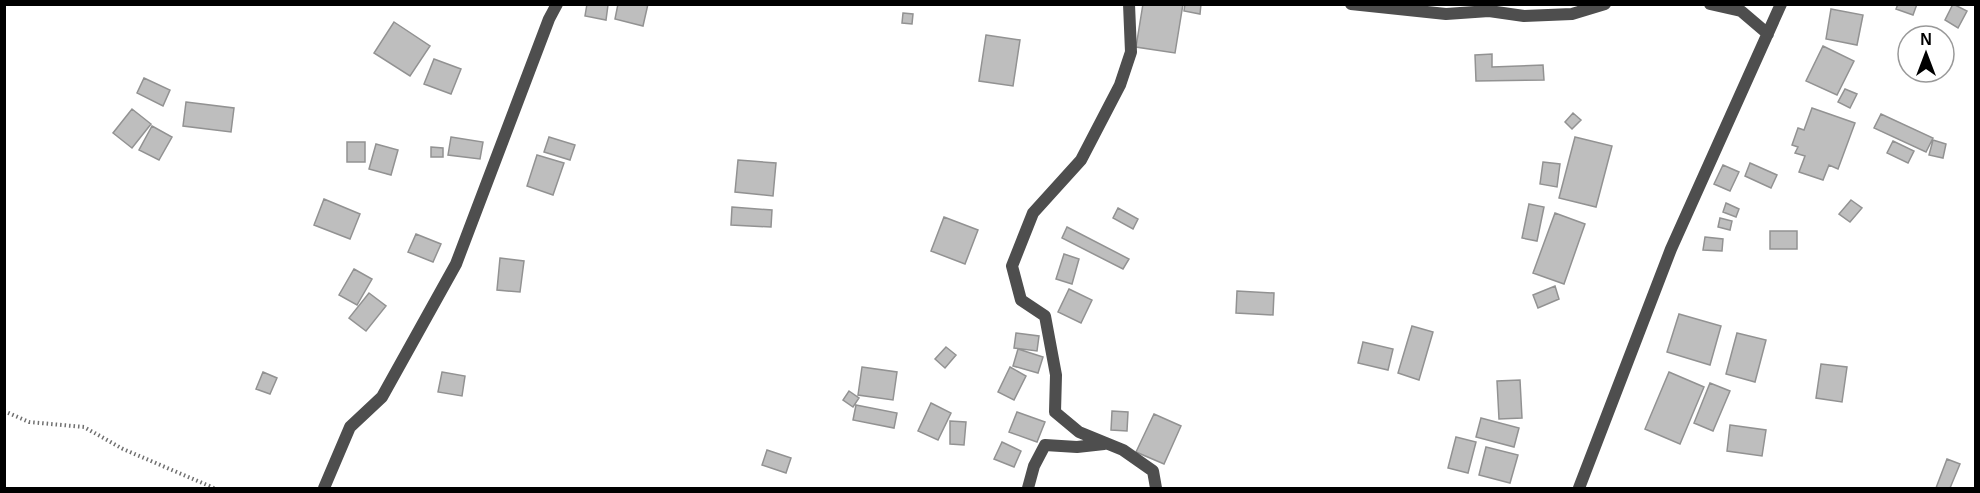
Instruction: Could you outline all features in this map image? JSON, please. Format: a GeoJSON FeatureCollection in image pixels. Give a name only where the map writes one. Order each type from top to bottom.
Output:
{"type":"FeatureCollection","features":[{"type":"Feature","properties":{"kind":"street"},"geometry":{"type":"LineString","coordinates":[[324,489],[350,427],[382,397],[456,264],[549,19],[557,4]]}},
{"type":"Feature","properties":{"kind":"street"},"geometry":{"type":"LineString","coordinates":[[1129,4],[1131,52],[1120,85],[1081,160],[1033,213],[1012,266],[1021,300],[1045,316],[1056,375],[1055,412],[1079,432],[1123,450],[1154,471],[1156,489]]}},
{"type":"Feature","properties":{"kind":"street"},"geometry":{"type":"LineString","coordinates":[[1351,4],[1446,14],[1489,10],[1524,16],[1572,14],[1605,4]]}},
{"type":"Feature","properties":{"kind":"street"},"geometry":{"type":"LineString","coordinates":[[1710,4],[1741,11],[1768,34]]}},
{"type":"Feature","properties":{"kind":"street"},"geometry":{"type":"LineString","coordinates":[[1579,489],[1671,249],[1781,4]]}},
{"type":"Feature","properties":{"kind":"street"},"geometry":{"type":"LineString","coordinates":[[1029,489],[1034,466],[1045,445],[1077,447],[1108,444]]}},
{"type":"Feature","properties":{"kind":"path"},"geometry":{"type":"LineString","coordinates":[[4,411],[29,422],[84,427],[123,449],[214,489]]}},
{"type":"Feature","properties":{"kind":"building"},"geometry":{"type":"Polygon","coordinates":[[[587,4],[608,5],[606,20],[585,16],[587,4]]]}},
{"type":"Feature","properties":{"kind":"building"},"geometry":{"type":"Polygon","coordinates":[[[618,4],[648,4],[643,26],[615,19],[618,4]]]}},
{"type":"Feature","properties":{"kind":"building"},"geometry":{"type":"Polygon","coordinates":[[[1143,4],[1183,4],[1175,53],[1136,47],[1143,4]]]}},
{"type":"Feature","properties":{"kind":"building"},"geometry":{"type":"Polygon","coordinates":[[[1185,4],[1201,4],[1200,14],[1184,11],[1185,4]]]}},
{"type":"Feature","properties":{"kind":"building"},"geometry":{"type":"Polygon","coordinates":[[[1898,4],[1917,4],[1913,15],[1896,9],[1898,4]]]}},
{"type":"Feature","properties":{"kind":"building"},"geometry":{"type":"Polygon","coordinates":[[[1953,4],[1967,11],[1958,28],[1956,24],[1945,20],[1953,4]]]}},
{"type":"Feature","properties":{"kind":"building"},"geometry":{"type":"Polygon","coordinates":[[[1831,9],[1863,15],[1857,45],[1826,39],[1831,9]]]}},
{"type":"Feature","properties":{"kind":"building"},"geometry":{"type":"Polygon","coordinates":[[[903,13],[913,14],[912,24],[902,23],[903,13]]]}},
{"type":"Feature","properties":{"kind":"building"},"geometry":{"type":"Polygon","coordinates":[[[394,22],[430,46],[410,76],[374,53],[394,22]]]}},
{"type":"Feature","properties":{"kind":"building"},"geometry":{"type":"Polygon","coordinates":[[[986,35],[1020,40],[1013,86],[979,81],[986,35]]]}},
{"type":"Feature","properties":{"kind":"building"},"geometry":{"type":"Polygon","coordinates":[[[1823,46],[1854,61],[1837,95],[1806,81],[1823,46]]]}},
{"type":"Feature","properties":{"kind":"building"},"geometry":{"type":"Polygon","coordinates":[[[1492,54],[1492,67],[1543,65],[1544,80],[1476,81],[1475,55],[1492,54]]]}},
{"type":"Feature","properties":{"kind":"building"},"geometry":{"type":"Polygon","coordinates":[[[434,59],[461,69],[451,94],[424,84],[434,59]]]}},
{"type":"Feature","properties":{"kind":"building"},"geometry":{"type":"Polygon","coordinates":[[[144,78],[170,90],[163,106],[137,93],[144,78]]]}},
{"type":"Feature","properties":{"kind":"building"},"geometry":{"type":"Polygon","coordinates":[[[1845,89],[1857,94],[1850,108],[1838,102],[1845,89]]]}},
{"type":"Feature","properties":{"kind":"building"},"geometry":{"type":"Polygon","coordinates":[[[186,102],[234,108],[231,132],[183,126],[186,102]]]}},
{"type":"Feature","properties":{"kind":"building"},"geometry":{"type":"Polygon","coordinates":[[[1812,108],[1855,123],[1838,169],[1829,165],[1823,180],[1799,172],[1805,156],[1795,153],[1798,147],[1792,145],[1798,128],[1804,130],[1812,108]]]}},
{"type":"Feature","properties":{"kind":"building"},"geometry":{"type":"Polygon","coordinates":[[[132,109],[151,124],[132,148],[113,133],[132,109]]]}},
{"type":"Feature","properties":{"kind":"building"},"geometry":{"type":"Polygon","coordinates":[[[1573,113],[1581,120],[1572,129],[1565,122],[1573,113]]]}},
{"type":"Feature","properties":{"kind":"building"},"geometry":{"type":"Polygon","coordinates":[[[1881,114],[1933,138],[1926,152],[1874,128],[1881,114]]]}},
{"type":"Feature","properties":{"kind":"building"},"geometry":{"type":"Polygon","coordinates":[[[152,126],[172,137],[159,160],[139,150],[152,126]]]}},
{"type":"Feature","properties":{"kind":"building"},"geometry":{"type":"Polygon","coordinates":[[[451,137],[483,142],[480,159],[448,155],[451,137]]]}},
{"type":"Feature","properties":{"kind":"building"},"geometry":{"type":"Polygon","coordinates":[[[549,137],[575,145],[570,160],[544,152],[549,137]]]}},
{"type":"Feature","properties":{"kind":"building"},"geometry":{"type":"Polygon","coordinates":[[[1575,137],[1612,146],[1596,207],[1559,198],[1575,137]]]}},
{"type":"Feature","properties":{"kind":"building"},"geometry":{"type":"Polygon","coordinates":[[[1933,140],[1946,144],[1943,158],[1929,155],[1933,140]]]}},
{"type":"Feature","properties":{"kind":"building"},"geometry":{"type":"Polygon","coordinates":[[[1893,141],[1914,151],[1908,163],[1887,153],[1893,141]]]}},
{"type":"Feature","properties":{"kind":"building"},"geometry":{"type":"Polygon","coordinates":[[[347,142],[365,142],[365,162],[347,162],[347,142]]]}},
{"type":"Feature","properties":{"kind":"building"},"geometry":{"type":"Polygon","coordinates":[[[376,144],[398,150],[391,175],[369,169],[376,144]]]}},
{"type":"Feature","properties":{"kind":"building"},"geometry":{"type":"Polygon","coordinates":[[[431,147],[443,148],[443,157],[431,157],[431,147]]]}},
{"type":"Feature","properties":{"kind":"building"},"geometry":{"type":"Polygon","coordinates":[[[537,155],[564,163],[553,195],[527,186],[537,155]]]}},
{"type":"Feature","properties":{"kind":"building"},"geometry":{"type":"Polygon","coordinates":[[[738,160],[776,163],[773,196],[735,192],[738,160]]]}},
{"type":"Feature","properties":{"kind":"building"},"geometry":{"type":"Polygon","coordinates":[[[1543,162],[1560,164],[1557,187],[1540,184],[1543,162]]]}},
{"type":"Feature","properties":{"kind":"building"},"geometry":{"type":"Polygon","coordinates":[[[1750,163],[1777,175],[1771,188],[1745,176],[1750,163]]]}},
{"type":"Feature","properties":{"kind":"building"},"geometry":{"type":"Polygon","coordinates":[[[1723,165],[1739,172],[1730,191],[1714,184],[1723,165]]]}},
{"type":"Feature","properties":{"kind":"building"},"geometry":{"type":"Polygon","coordinates":[[[324,199],[360,214],[350,239],[314,225],[324,199]]]}},
{"type":"Feature","properties":{"kind":"building"},"geometry":{"type":"Polygon","coordinates":[[[1851,200],[1862,208],[1850,222],[1839,214],[1851,200]]]}},
{"type":"Feature","properties":{"kind":"building"},"geometry":{"type":"Polygon","coordinates":[[[1726,203],[1739,209],[1736,217],[1723,212],[1726,203]]]}},
{"type":"Feature","properties":{"kind":"building"},"geometry":{"type":"Polygon","coordinates":[[[1529,204],[1544,207],[1537,241],[1522,238],[1529,204]]]}},
{"type":"Feature","properties":{"kind":"building"},"geometry":{"type":"Polygon","coordinates":[[[732,207],[772,210],[771,227],[731,225],[732,207]]]}},
{"type":"Feature","properties":{"kind":"building"},"geometry":{"type":"Polygon","coordinates":[[[1118,208],[1138,219],[1133,229],[1113,218],[1118,208]]]}},
{"type":"Feature","properties":{"kind":"building"},"geometry":{"type":"Polygon","coordinates":[[[1555,213],[1585,224],[1564,284],[1533,273],[1555,213]]]}},
{"type":"Feature","properties":{"kind":"building"},"geometry":{"type":"Polygon","coordinates":[[[944,217],[978,230],[965,264],[931,251],[944,217]]]}},
{"type":"Feature","properties":{"kind":"building"},"geometry":{"type":"Polygon","coordinates":[[[1720,218],[1732,221],[1730,230],[1718,227],[1720,218]]]}},
{"type":"Feature","properties":{"kind":"building"},"geometry":{"type":"Polygon","coordinates":[[[1067,227],[1129,259],[1123,269],[1062,238],[1067,227]]]}},
{"type":"Feature","properties":{"kind":"building"},"geometry":{"type":"Polygon","coordinates":[[[1770,231],[1797,231],[1797,249],[1770,249],[1770,231]]]}},
{"type":"Feature","properties":{"kind":"building"},"geometry":{"type":"Polygon","coordinates":[[[416,234],[441,244],[433,262],[408,252],[416,234]]]}},
{"type":"Feature","properties":{"kind":"building"},"geometry":{"type":"Polygon","coordinates":[[[1705,237],[1723,239],[1722,251],[1703,250],[1705,237]]]}},
{"type":"Feature","properties":{"kind":"building"},"geometry":{"type":"Polygon","coordinates":[[[1064,254],[1079,259],[1072,284],[1056,279],[1064,254]]]}},
{"type":"Feature","properties":{"kind":"building"},"geometry":{"type":"Polygon","coordinates":[[[500,258],[524,261],[520,292],[497,290],[500,258]]]}},
{"type":"Feature","properties":{"kind":"building"},"geometry":{"type":"Polygon","coordinates":[[[354,269],[372,279],[357,305],[339,295],[354,269]]]}},
{"type":"Feature","properties":{"kind":"building"},"geometry":{"type":"Polygon","coordinates":[[[1555,286],[1559,299],[1538,308],[1533,295],[1555,286]]]}},
{"type":"Feature","properties":{"kind":"building"},"geometry":{"type":"Polygon","coordinates":[[[1069,289],[1092,300],[1081,323],[1058,312],[1069,289]]]}},
{"type":"Feature","properties":{"kind":"building"},"geometry":{"type":"Polygon","coordinates":[[[1237,291],[1274,293],[1273,315],[1236,313],[1237,291]]]}},
{"type":"Feature","properties":{"kind":"building"},"geometry":{"type":"Polygon","coordinates":[[[369,293],[386,306],[366,331],[349,318],[369,293]]]}},
{"type":"Feature","properties":{"kind":"building"},"geometry":{"type":"Polygon","coordinates":[[[1679,314],[1721,326],[1710,365],[1667,352],[1679,314]]]}},
{"type":"Feature","properties":{"kind":"building"},"geometry":{"type":"Polygon","coordinates":[[[1412,326],[1433,332],[1419,380],[1398,373],[1412,326]]]}},
{"type":"Feature","properties":{"kind":"building"},"geometry":{"type":"Polygon","coordinates":[[[1016,333],[1039,336],[1037,351],[1014,348],[1016,333]]]}},
{"type":"Feature","properties":{"kind":"building"},"geometry":{"type":"Polygon","coordinates":[[[1737,333],[1766,340],[1755,382],[1726,374],[1737,333]]]}},
{"type":"Feature","properties":{"kind":"building"},"geometry":{"type":"Polygon","coordinates":[[[1363,342],[1393,349],[1388,370],[1358,363],[1363,342]]]}},
{"type":"Feature","properties":{"kind":"building"},"geometry":{"type":"Polygon","coordinates":[[[946,347],[956,355],[945,368],[935,359],[946,347]]]}},
{"type":"Feature","properties":{"kind":"building"},"geometry":{"type":"Polygon","coordinates":[[[1018,349],[1043,357],[1038,373],[1013,366],[1018,349]]]}},
{"type":"Feature","properties":{"kind":"building"},"geometry":{"type":"Polygon","coordinates":[[[1821,364],[1847,367],[1842,402],[1816,398],[1821,364]]]}},
{"type":"Feature","properties":{"kind":"building"},"geometry":{"type":"Polygon","coordinates":[[[862,367],[897,372],[893,400],[858,395],[862,367]]]}},
{"type":"Feature","properties":{"kind":"building"},"geometry":{"type":"Polygon","coordinates":[[[1010,367],[1026,376],[1014,400],[998,392],[1010,367]]]}},
{"type":"Feature","properties":{"kind":"building"},"geometry":{"type":"Polygon","coordinates":[[[263,372],[277,378],[270,394],[256,389],[263,372]]]}},
{"type":"Feature","properties":{"kind":"building"},"geometry":{"type":"Polygon","coordinates":[[[442,372],[465,376],[462,396],[438,392],[442,372]]]}},
{"type":"Feature","properties":{"kind":"building"},"geometry":{"type":"Polygon","coordinates":[[[1669,372],[1704,387],[1680,444],[1645,429],[1669,372]]]}},
{"type":"Feature","properties":{"kind":"building"},"geometry":{"type":"Polygon","coordinates":[[[1520,380],[1522,418],[1499,419],[1497,381],[1520,380]]]}},
{"type":"Feature","properties":{"kind":"building"},"geometry":{"type":"Polygon","coordinates":[[[1710,383],[1730,391],[1713,431],[1694,423],[1710,383]]]}},
{"type":"Feature","properties":{"kind":"building"},"geometry":{"type":"Polygon","coordinates":[[[849,391],[859,398],[853,407],[843,400],[849,391]]]}},
{"type":"Feature","properties":{"kind":"building"},"geometry":{"type":"Polygon","coordinates":[[[931,403],[951,413],[938,440],[918,431],[931,403]]]}},
{"type":"Feature","properties":{"kind":"building"},"geometry":{"type":"Polygon","coordinates":[[[856,405],[897,413],[894,428],[853,420],[856,405]]]}},
{"type":"Feature","properties":{"kind":"building"},"geometry":{"type":"Polygon","coordinates":[[[1112,411],[1128,412],[1127,431],[1111,430],[1112,411]]]}},
{"type":"Feature","properties":{"kind":"building"},"geometry":{"type":"Polygon","coordinates":[[[1017,412],[1045,422],[1037,442],[1009,432],[1017,412]]]}},
{"type":"Feature","properties":{"kind":"building"},"geometry":{"type":"Polygon","coordinates":[[[1154,414],[1181,426],[1164,464],[1136,452],[1154,414]]]}},
{"type":"Feature","properties":{"kind":"building"},"geometry":{"type":"Polygon","coordinates":[[[1481,418],[1519,428],[1514,447],[1476,437],[1481,418]]]}},
{"type":"Feature","properties":{"kind":"building"},"geometry":{"type":"Polygon","coordinates":[[[950,421],[966,422],[964,445],[950,444],[950,421]]]}},
{"type":"Feature","properties":{"kind":"building"},"geometry":{"type":"Polygon","coordinates":[[[1730,425],[1766,430],[1762,456],[1727,451],[1730,425]]]}},
{"type":"Feature","properties":{"kind":"building"},"geometry":{"type":"Polygon","coordinates":[[[1456,437],[1476,442],[1468,473],[1448,468],[1456,437]]]}},
{"type":"Feature","properties":{"kind":"building"},"geometry":{"type":"Polygon","coordinates":[[[1002,442],[1021,451],[1014,467],[994,459],[1002,442]]]}},
{"type":"Feature","properties":{"kind":"building"},"geometry":{"type":"Polygon","coordinates":[[[1486,447],[1518,455],[1510,483],[1479,475],[1486,447]]]}},
{"type":"Feature","properties":{"kind":"building"},"geometry":{"type":"Polygon","coordinates":[[[767,450],[791,458],[786,473],[762,465],[767,450]]]}},
{"type":"Feature","properties":{"kind":"building"},"geometry":{"type":"Polygon","coordinates":[[[1947,459],[1960,464],[1950,488],[1936,488],[1947,459]]]}}]}
